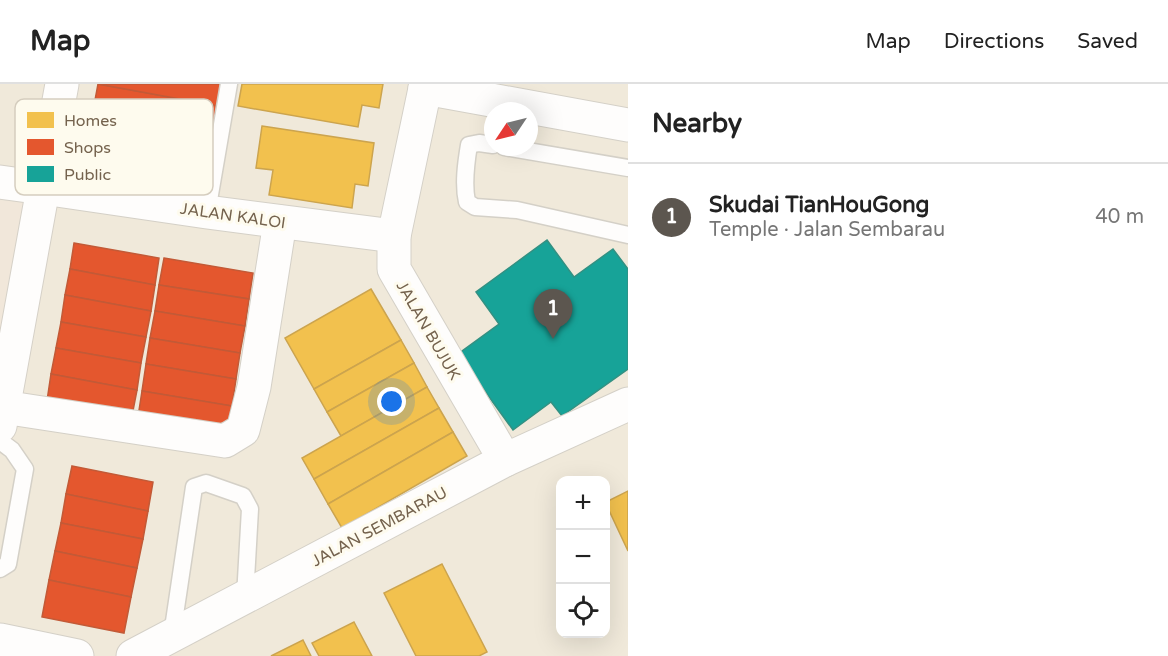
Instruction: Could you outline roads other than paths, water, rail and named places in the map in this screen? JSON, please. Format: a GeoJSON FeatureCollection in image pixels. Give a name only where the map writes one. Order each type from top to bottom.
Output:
{"type":"FeatureCollection","features":[{"type":"Feature","properties":{"kind":"street"},"geometry":{"type":"LineString","coordinates":[[59,99],[62,84]]}},
{"type":"Feature","properties":{"kind":"street"},"geometry":{"type":"LineString","coordinates":[[426,86],[628,125]]}},
{"type":"Feature","properties":{"kind":"street","name":"JALAN BUJUK"},"geometry":{"type":"LineString","coordinates":[[426,86],[394,237],[394,269],[505,460]]}},
{"type":"Feature","properties":{"kind":"street","name":"JALAN KALOI"},"geometry":{"type":"LineString","coordinates":[[0,182],[15,184]]}},
{"type":"Feature","properties":{"kind":"street"},"geometry":{"type":"LineString","coordinates":[[42,195],[2,417],[225,441],[243,430],[254,387],[280,222]]}},
{"type":"Feature","properties":{"kind":"street","name":"JALAN KALOI"},"geometry":{"type":"LineString","coordinates":[[91,195],[394,237]]}},
{"type":"Feature","properties":{"kind":"street","name":"JALAN SEMBARAU"},"geometry":{"type":"LineString","coordinates":[[133,656],[505,460],[628,404]]}},
{"type":"Feature","properties":{"kind":"street"},"geometry":{"type":"LineString","coordinates":[[0,640],[77,656]]}},
{"type":"Feature","properties":{"kind":"lane"},"geometry":{"type":"LineString","coordinates":[[213,177],[229,84]]}},
{"type":"Feature","properties":{"kind":"lane"},"geometry":{"type":"LineString","coordinates":[[484,144],[469,145],[465,194],[467,202],[475,207],[517,210],[628,235]]}},
{"type":"Feature","properties":{"kind":"lane"},"geometry":{"type":"LineString","coordinates":[[538,153],[628,168]]}},
{"type":"Feature","properties":{"kind":"lane"},"geometry":{"type":"LineString","coordinates":[[207,212],[210,195]]}},
{"type":"Feature","properties":{"kind":"lane"},"geometry":{"type":"LineString","coordinates":[[0,441],[12,450],[25,469],[8,564],[0,569]]}},
{"type":"Feature","properties":{"kind":"lane"},"geometry":{"type":"LineString","coordinates":[[172,635],[194,487],[206,483],[243,496],[250,509],[245,597]]}},
{"type":"Feature","properties":{"kind":"place","name":"Skudai TianHouGong"},"geometry":{"type":"Point","coordinates":[553,339]}}]}
